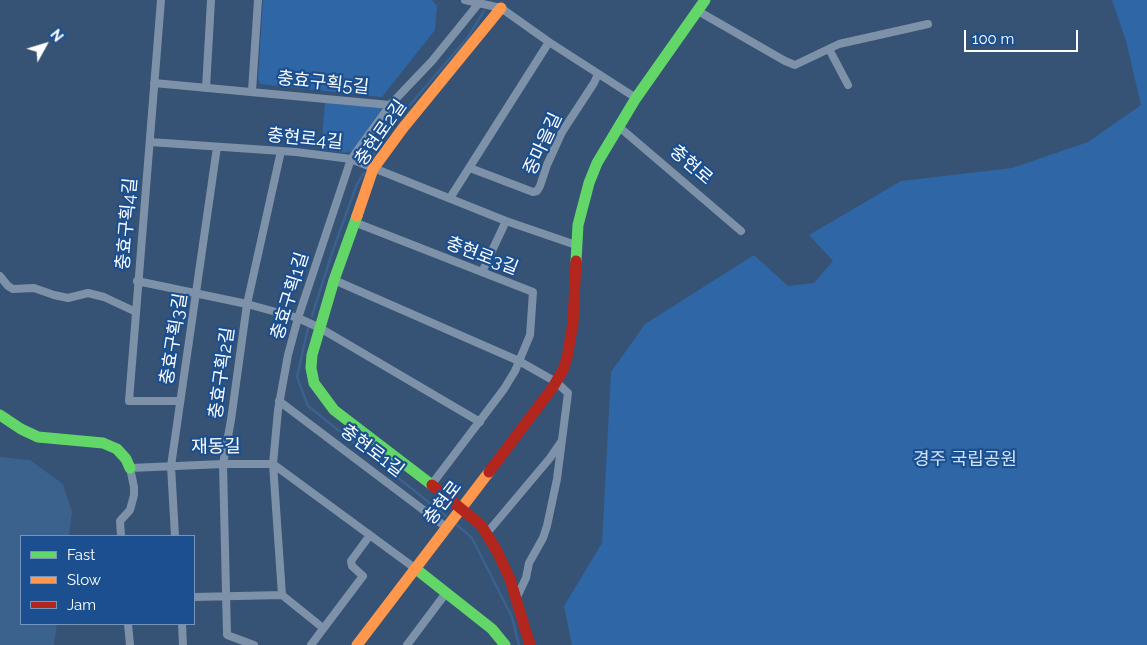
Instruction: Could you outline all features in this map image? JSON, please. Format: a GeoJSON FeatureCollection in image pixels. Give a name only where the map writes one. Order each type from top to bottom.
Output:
{"type":"FeatureCollection","features":[{"type":"Feature","properties":{"kind":"street","name":"충효구획4길"},"geometry":{"type":"LineString","coordinates":[[161,0],[137,281],[129,401],[179,401]]}},
{"type":"Feature","properties":{"kind":"street"},"geometry":{"type":"LineString","coordinates":[[206,88],[211,0]]}},
{"type":"Feature","properties":{"kind":"street","name":"충효구획5길"},"geometry":{"type":"LineString","coordinates":[[252,91],[258,0]]}},
{"type":"Feature","properties":{"kind":"street"},"geometry":{"type":"LineString","coordinates":[[465,0],[501,8],[549,42],[636,98]]}},
{"type":"Feature","properties":{"kind":"street","name":"충현로"},"geometry":{"type":"LineString","coordinates":[[357,645],[556,382],[566,364],[570,342],[578,225],[589,183],[597,163],[618,126],[705,0]]}},
{"type":"Feature","properties":{"kind":"street","name":"충효구획1길"},"geometry":{"type":"LineString","coordinates":[[282,595],[273,464],[279,400],[298,318],[350,159],[390,105],[432,61],[479,3]]}},
{"type":"Feature","properties":{"kind":"street","name":"충현로2길"},"geometry":{"type":"LineString","coordinates":[[501,8],[403,128],[373,169],[334,280],[312,355],[311,368],[314,383],[326,401],[345,420],[461,507],[487,533],[503,564],[530,645]]}},
{"type":"Feature","properties":{"kind":"street"},"geometry":{"type":"LineString","coordinates":[[698,11],[795,65],[839,44],[928,24]]}},
{"type":"Feature","properties":{"kind":"street"},"geometry":{"type":"LineString","coordinates":[[450,198],[549,42]]}},
{"type":"Feature","properties":{"kind":"street"},"geometry":{"type":"LineString","coordinates":[[829,49],[848,85]]}},
{"type":"Feature","properties":{"kind":"street","name":"중마을길"},"geometry":{"type":"LineString","coordinates":[[470,168],[533,192],[537,191],[562,132],[598,74]]}},
{"type":"Feature","properties":{"kind":"street","name":"충효구획5길"},"geometry":{"type":"LineString","coordinates":[[154,83],[390,105]]}},
{"type":"Feature","properties":{"kind":"street","name":"충현로"},"geometry":{"type":"LineString","coordinates":[[618,126],[741,231]]}},
{"type":"Feature","properties":{"kind":"street","name":"충현로4길"},"geometry":{"type":"LineString","coordinates":[[150,142],[281,151],[350,159],[506,221],[576,245]]}},
{"type":"Feature","properties":{"kind":"street","name":"충효구획3길"},"geometry":{"type":"LineString","coordinates":[[176,535],[171,466],[217,147]]}},
{"type":"Feature","properties":{"kind":"street","name":"충효구획2길"},"geometry":{"type":"LineString","coordinates":[[254,645],[227,635],[222,464],[231,420],[247,304],[281,151]]}},
{"type":"Feature","properties":{"kind":"street"},"geometry":{"type":"LineString","coordinates":[[482,272],[506,221]]}},
{"type":"Feature","properties":{"kind":"street","name":"충현로3길"},"geometry":{"type":"LineString","coordinates":[[354,222],[533,292],[530,335],[510,380],[432,484]]}},
{"type":"Feature","properties":{"kind":"street"},"geometry":{"type":"LineString","coordinates":[[0,276],[8,286],[14,289],[34,288],[68,298],[88,293],[104,297],[136,312]]}},
{"type":"Feature","properties":{"kind":"street"},"geometry":{"type":"LineString","coordinates":[[334,280],[519,361],[556,382],[568,393],[557,479],[544,538],[529,563],[526,578],[516,599]]}},
{"type":"Feature","properties":{"kind":"street"},"geometry":{"type":"LineString","coordinates":[[137,281],[247,304],[298,318],[320,328],[480,422]]}},
{"type":"Feature","properties":{"kind":"street","name":"충현로1길"},"geometry":{"type":"LineString","coordinates":[[279,400],[446,527]]}},
{"type":"Feature","properties":{"kind":"street"},"geometry":{"type":"LineString","coordinates":[[0,415],[21,429],[38,437],[104,443],[117,449],[126,459],[134,487],[130,510],[120,521],[121,535]]}},
{"type":"Feature","properties":{"kind":"street"},"geometry":{"type":"LineString","coordinates":[[487,533],[550,458],[562,438]]}},
{"type":"Feature","properties":{"kind":"street"},"geometry":{"type":"LineString","coordinates":[[273,464],[416,569],[492,629],[505,645]]}},
{"type":"Feature","properties":{"kind":"street","name":"재동길"},"geometry":{"type":"LineString","coordinates":[[130,468],[273,464]]}},
{"type":"Feature","properties":{"kind":"street"},"geometry":{"type":"LineString","coordinates":[[311,645],[363,576],[352,566],[351,561],[370,535]]}},
{"type":"Feature","properties":{"kind":"street"},"geometry":{"type":"LineString","coordinates":[[407,645],[446,594]]}},
{"type":"Feature","properties":{"kind":"street"},"geometry":{"type":"LineString","coordinates":[[195,598],[282,595],[323,628]]}},
{"type":"Feature","properties":{"kind":"street"},"geometry":{"type":"LineString","coordinates":[[128,625],[130,645]]}},
{"type":"Feature","properties":{"kind":"street"},"geometry":{"type":"LineString","coordinates":[[182,625],[183,645]]}},
{"type":"Feature","properties":{"kind":"green space"},"geometry":{"type":"Polygon","coordinates":[[[263,0],[432,0],[437,6],[435,30],[382,97],[260,84],[258,79],[263,0]]]}},
{"type":"Feature","properties":{"kind":"green space","name":"경주 국립공원"},"geometry":{"type":"Polygon","coordinates":[[[1112,0],[1147,0],[1147,645],[572,645],[564,606],[602,543],[611,372],[645,324],[754,255],[788,286],[814,283],[833,261],[809,235],[901,181],[1012,168],[1088,142],[1141,105],[1126,41],[1112,0]]]}},
{"type":"Feature","properties":{"kind":"green space"},"geometry":{"type":"Polygon","coordinates":[[[325,102],[383,107],[353,151],[344,153],[321,149],[325,102]]]}},
{"type":"Feature","properties":{"kind":"shaded area"},"geometry":{"type":"Polygon","coordinates":[[[0,457],[30,460],[63,484],[72,512],[69,535],[20,535],[20,625],[57,625],[54,645],[0,645],[0,457]]]}},
{"type":"Feature","properties":{"kind":"waterway"},"geometry":{"type":"LineString","coordinates":[[370,161],[386,133],[468,37],[484,11]]}},
{"type":"Feature","properties":{"kind":"waterway"},"geometry":{"type":"LineString","coordinates":[[312,316],[357,184],[364,173]]}},
{"type":"Feature","properties":{"kind":"waterway"},"geometry":{"type":"LineString","coordinates":[[308,328],[297,377],[308,406],[446,516]]}},
{"type":"Feature","properties":{"kind":"waterway"},"geometry":{"type":"LineString","coordinates":[[457,525],[472,538],[512,617],[519,645]]}},
{"type":"Feature","properties":{"kind":"traffic: fast"},"geometry":{"type":"LineString","coordinates":[[576,261],[578,225],[589,183],[597,163],[636,98],[705,0]]}},
{"type":"Feature","properties":{"kind":"traffic: fast"},"geometry":{"type":"LineString","coordinates":[[357,216],[334,280],[312,355],[311,368],[314,383],[334,410],[432,485]]}},
{"type":"Feature","properties":{"kind":"traffic: fast"},"geometry":{"type":"LineString","coordinates":[[0,415],[21,429],[38,437],[103,443],[117,449],[126,459],[130,468]]}},
{"type":"Feature","properties":{"kind":"traffic: fast"},"geometry":{"type":"LineString","coordinates":[[416,569],[492,629],[505,645]]}},
{"type":"Feature","properties":{"kind":"traffic: slow"},"geometry":{"type":"LineString","coordinates":[[357,216],[373,169],[403,128],[501,8]]}},
{"type":"Feature","properties":{"kind":"traffic: slow"},"geometry":{"type":"LineString","coordinates":[[357,645],[489,472]]}},
{"type":"Feature","properties":{"kind":"traffic: jam"},"geometry":{"type":"LineString","coordinates":[[489,472],[553,387],[563,370],[573,323],[576,261]]}},
{"type":"Feature","properties":{"kind":"traffic: jam"},"geometry":{"type":"LineString","coordinates":[[432,485],[481,525],[497,551],[510,579],[530,645]]}}]}
